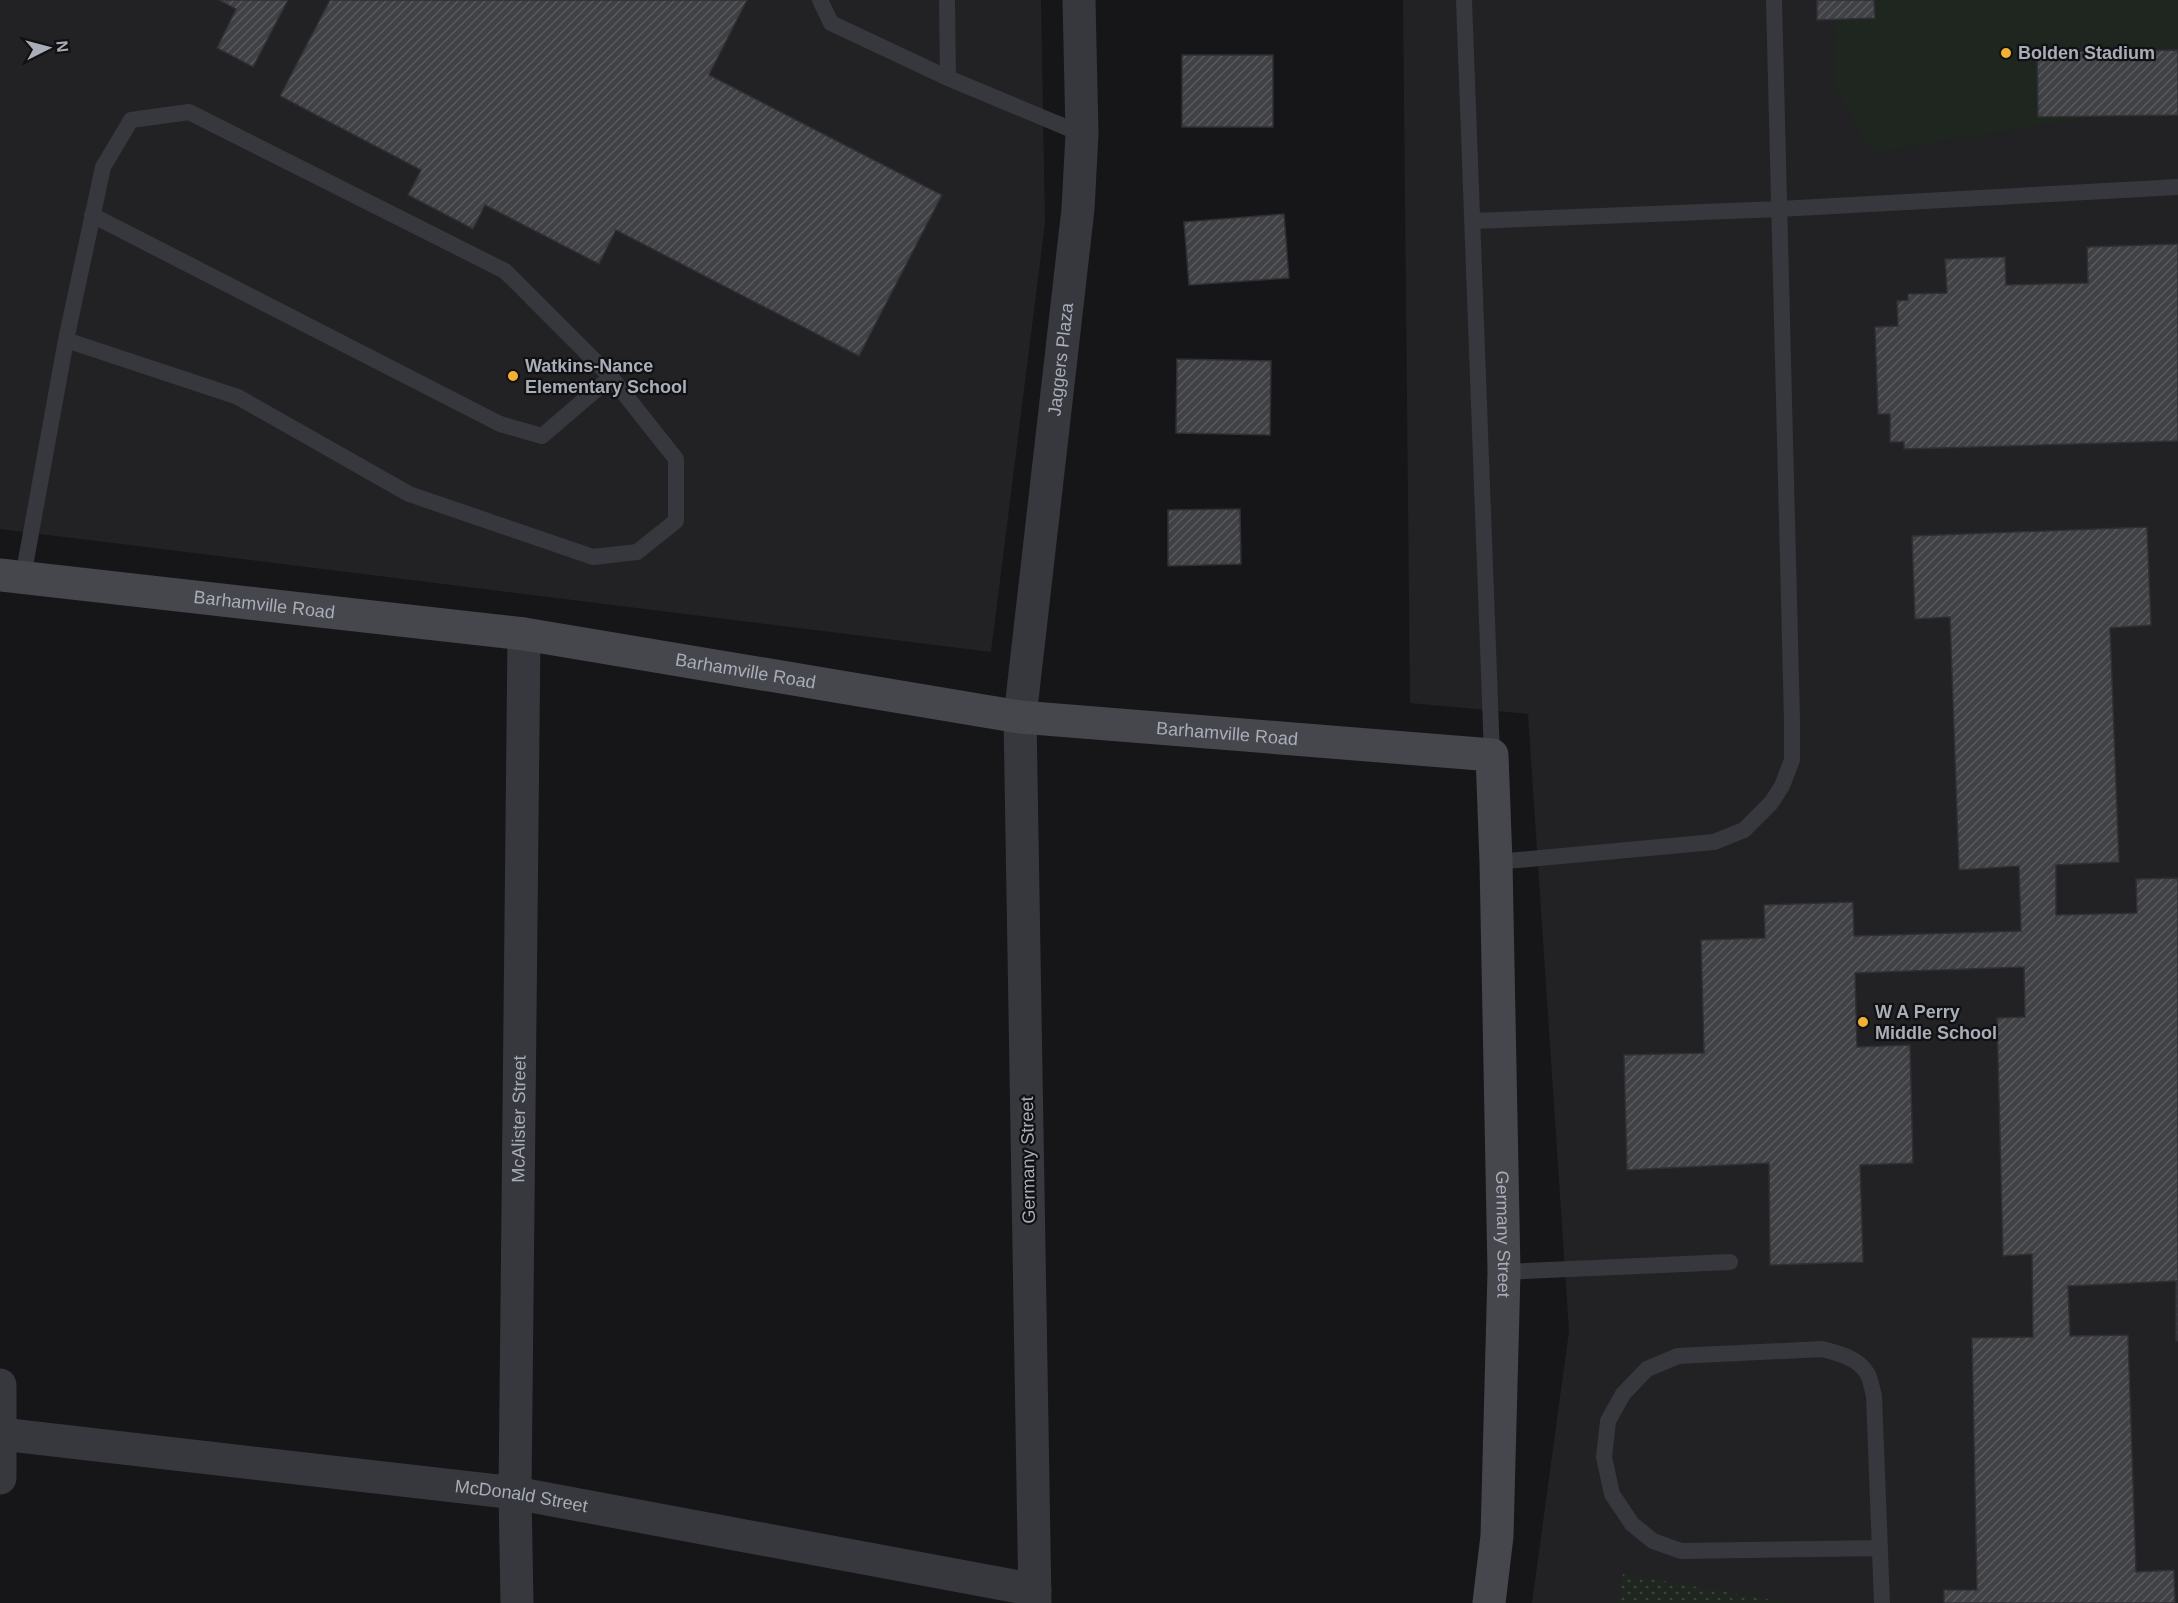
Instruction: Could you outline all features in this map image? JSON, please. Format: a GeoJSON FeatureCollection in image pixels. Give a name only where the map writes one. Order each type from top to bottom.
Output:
{"type":"FeatureCollection","features":[{"type":"Feature","properties":{"kind":"street","name":"Jaggers Plaza"},"geometry":{"type":"LineString","coordinates":[[1020,717],[1078,209],[1082,134],[1079,0]]}},
{"type":"Feature","properties":{"kind":"street","name":"Barhamville Road"},"geometry":{"type":"LineString","coordinates":[[11,576],[524,634],[1020,717],[1492,755]]}},
{"type":"Feature","properties":{"kind":"street","name":"McAlister Street"},"geometry":{"type":"LineString","coordinates":[[517,1603],[515,1493],[524,634]]}},
{"type":"Feature","properties":{"kind":"street","name":"Germany Street"},"geometry":{"type":"LineString","coordinates":[[1020,717],[1035,1597]]}},
{"type":"Feature","properties":{"kind":"street","name":"Germany Street"},"geometry":{"type":"LineString","coordinates":[[1489,1603],[1497,1536],[1504,1272],[1492,755]]}},
{"type":"Feature","properties":{"kind":"street"},"geometry":{"type":"LineString","coordinates":[[0,1385],[0,1478]]}},
{"type":"Feature","properties":{"kind":"street","name":"McDonald Street"},"geometry":{"type":"LineString","coordinates":[[1,1434],[515,1493],[1035,1597]]}},
{"type":"Feature","properties":{"kind":"lane"},"geometry":{"type":"LineString","coordinates":[[820,0],[831,23],[948,78],[1082,134]]}},
{"type":"Feature","properties":{"kind":"lane"},"geometry":{"type":"LineString","coordinates":[[947,0],[948,78]]}},
{"type":"Feature","properties":{"kind":"lane"},"geometry":{"type":"LineString","coordinates":[[1464,0],[1492,755]]}},
{"type":"Feature","properties":{"kind":"lane"},"geometry":{"type":"LineString","coordinates":[[1496,862],[1714,842],[1744,830],[1771,803],[1782,786],[1792,760],[1774,0]]}},
{"type":"Feature","properties":{"kind":"lane"},"geometry":{"type":"LineString","coordinates":[[11,576],[66,340],[103,167],[131,120],[189,112],[504,271],[611,377],[676,459],[676,522],[637,552],[593,556],[409,494],[238,397],[66,340]]}},
{"type":"Feature","properties":{"kind":"lane"},"geometry":{"type":"LineString","coordinates":[[1472,220],[1779,209],[2178,187]]}},
{"type":"Feature","properties":{"kind":"lane"},"geometry":{"type":"LineString","coordinates":[[92,215],[500,424],[542,436],[611,377]]}},
{"type":"Feature","properties":{"kind":"lane"},"geometry":{"type":"LineString","coordinates":[[1504,1272],[1730,1262]]}},
{"type":"Feature","properties":{"kind":"lane"},"geometry":{"type":"LineString","coordinates":[[1880,1548],[1681,1551],[1653,1541],[1632,1524],[1612,1494],[1604,1457],[1608,1421],[1623,1394],[1647,1369],[1678,1356],[1822,1349],[1841,1354],[1856,1362],[1868,1374],[1874,1396],[1880,1548],[1882,1603]]}},
{"type":"Feature","properties":{"kind":"shaded area","name":"Watkins-Nance Elementary School"},"geometry":{"type":"Polygon","coordinates":[[[0,0],[1041,0],[1045,223],[991,652],[0,529],[0,0]]]}},
{"type":"Feature","properties":{"kind":"shaded area","name":"W A Perry Middle School"},"geometry":{"type":"Polygon","coordinates":[[[1403,0],[2178,0],[2178,1603],[1532,1603],[1569,1331],[1528,714],[1410,703],[1403,0]]]}},
{"type":"Feature","properties":{"kind":"shaded area","name":"Bolden Stadium"},"geometry":{"type":"Polygon","coordinates":[[[1834,0],[2178,0],[2178,103],[1872,153],[1835,86],[1834,0]]]}},
{"type":"Feature","properties":{"kind":"shaded area"},"geometry":{"type":"Polygon","coordinates":[[[1623,1574],[1790,1603],[1618,1603],[1623,1574]]]}},
{"type":"Feature","properties":{"kind":"building"},"geometry":{"type":"Polygon","coordinates":[[[219,0],[288,0],[253,67],[217,48],[236,9],[219,0]]]}},
{"type":"Feature","properties":{"kind":"building"},"geometry":{"type":"Polygon","coordinates":[[[330,0],[747,0],[709,75],[942,195],[859,356],[616,230],[599,264],[485,205],[473,229],[408,195],[421,170],[280,96],[330,0]]]}},
{"type":"Feature","properties":{"kind":"building"},"geometry":{"type":"Polygon","coordinates":[[[1817,0],[1874,0],[1875,18],[1817,20],[1817,0]]]}},
{"type":"Feature","properties":{"kind":"building"},"geometry":{"type":"Polygon","coordinates":[[[2178,50],[2178,115],[2038,117],[2037,52],[2178,50]]]}},
{"type":"Feature","properties":{"kind":"building"},"geometry":{"type":"Polygon","coordinates":[[[1182,55],[1273,55],[1273,127],[1182,127],[1182,55]]]}},
{"type":"Feature","properties":{"kind":"building"},"geometry":{"type":"Polygon","coordinates":[[[1284,214],[1289,278],[1189,285],[1184,222],[1284,214]]]}},
{"type":"Feature","properties":{"kind":"building"},"geometry":{"type":"Polygon","coordinates":[[[2178,244],[2178,441],[1904,449],[1904,442],[1890,442],[1890,414],[1878,414],[1875,327],[1898,326],[1897,301],[1908,300],[1908,294],[1947,293],[1945,259],[2005,257],[2006,285],[2088,283],[2087,247],[2178,244]]]}},
{"type":"Feature","properties":{"kind":"building"},"geometry":{"type":"Polygon","coordinates":[[[1177,359],[1271,361],[1270,435],[1176,433],[1177,359]]]}},
{"type":"Feature","properties":{"kind":"building"},"geometry":{"type":"Polygon","coordinates":[[[1240,509],[1241,564],[1168,566],[1168,510],[1240,509]]]}},
{"type":"Feature","properties":{"kind":"building"},"geometry":{"type":"Polygon","coordinates":[[[2147,527],[2151,625],[2110,628],[2119,862],[2056,865],[2056,915],[2137,913],[2136,879],[2178,878],[2178,1341],[2176,1341],[2176,1281],[2068,1286],[2070,1336],[2128,1335],[2136,1572],[2174,1570],[2175,1603],[1944,1603],[1944,1590],[1977,1590],[1972,1338],[2033,1337],[2032,1254],[2003,1256],[1997,1018],[2025,1017],[2024,967],[1855,973],[1857,1047],[1910,1045],[1913,1163],[1860,1165],[1863,1262],[1770,1265],[1769,1163],[1627,1170],[1624,1055],[1704,1053],[1701,940],[1765,938],[1764,905],[1853,902],[1854,936],[2021,931],[2019,866],[1959,870],[1950,617],[1915,619],[1912,536],[2147,527]]]}},
{"type":"Feature","properties":{"kind":"place","name":"Bolden Stadium"},"geometry":{"type":"Point","coordinates":[2006,53]}},
{"type":"Feature","properties":{"kind":"place","name":"Watkins-Nance Elementary School"},"geometry":{"type":"Point","coordinates":[513,376]}},
{"type":"Feature","properties":{"kind":"place","name":"W A Perry Middle School"},"geometry":{"type":"Point","coordinates":[1863,1022]}}]}
